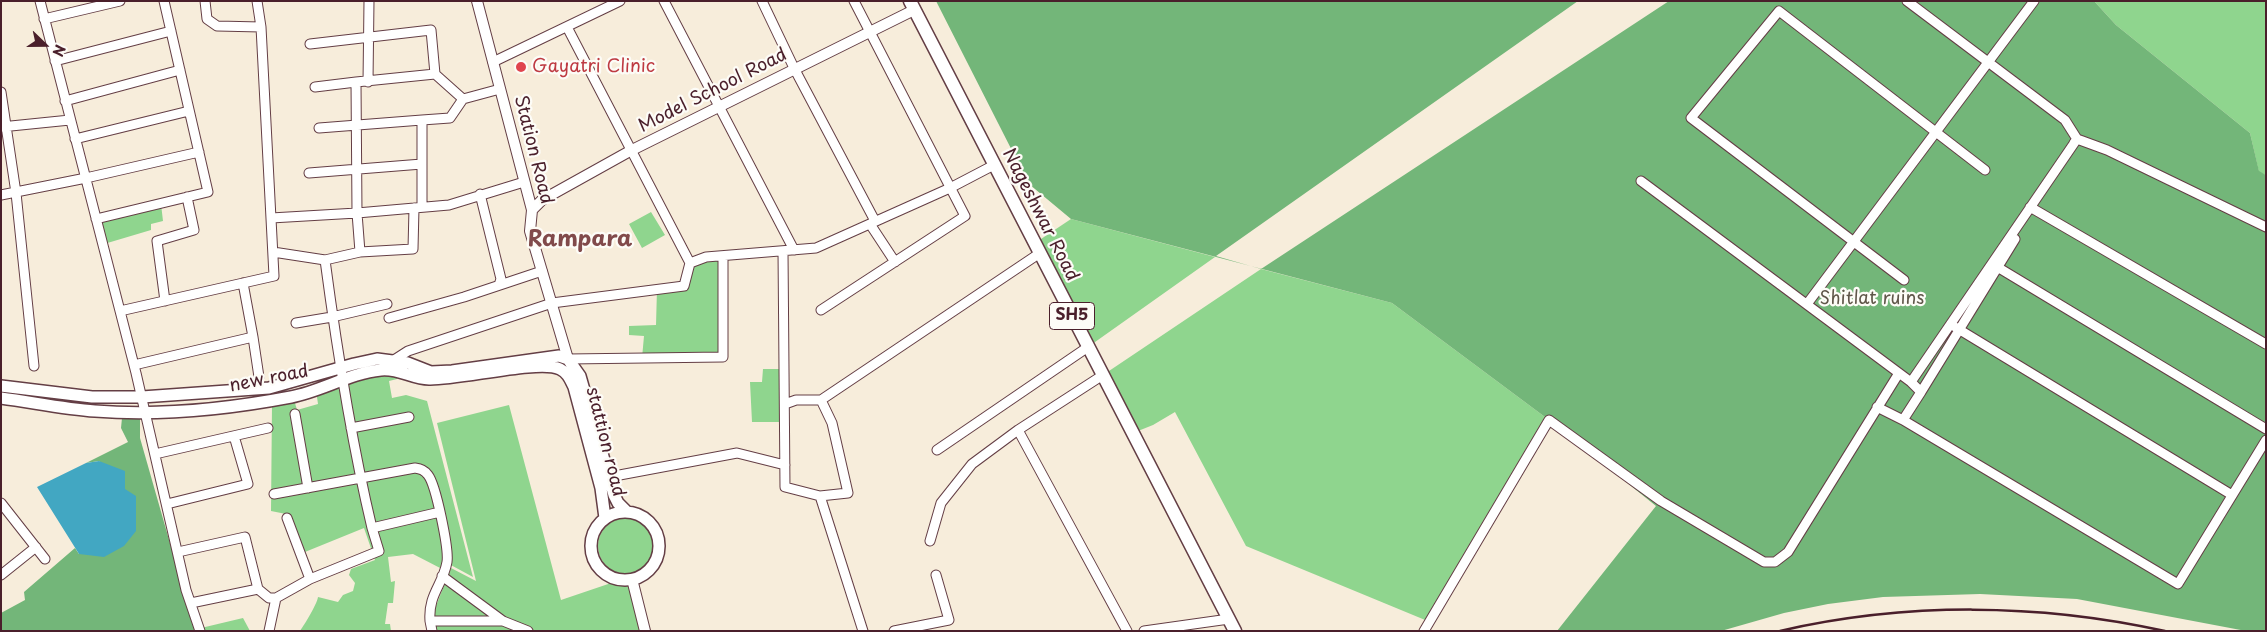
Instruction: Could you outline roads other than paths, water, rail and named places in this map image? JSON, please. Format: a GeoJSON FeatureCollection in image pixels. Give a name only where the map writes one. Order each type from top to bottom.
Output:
{"type":"FeatureCollection","features":[{"type":"Feature","properties":{"kind":"main road","name":"Nageshwar Road"},"geometry":{"type":"LineString","coordinates":[[912,6],[1235,631]]}},
{"type":"Feature","properties":{"kind":"main road","name":"new road"},"geometry":{"type":"LineString","coordinates":[[393,365],[408,363],[431,372],[452,371],[546,356],[559,356],[568,359]]}},
{"type":"Feature","properties":{"kind":"main road","name":"new road"},"geometry":{"type":"LineString","coordinates":[[1,398],[93,411],[186,410],[293,396],[377,359],[426,379],[451,379],[545,366],[558,368],[568,375]]}},
{"type":"Feature","properties":{"kind":"main road"},"geometry":{"type":"LineString","coordinates":[[568,359],[575,367],[586,394],[618,503],[626,511]]}},
{"type":"Feature","properties":{"kind":"main road","name":"new road"},"geometry":{"type":"LineString","coordinates":[[1,386],[92,397],[142,397],[269,388],[341,374]]}},
{"type":"Feature","properties":{"kind":"main road","name":"stattion road"},"geometry":{"type":"LineString","coordinates":[[568,375],[574,386],[601,488],[605,518]]}},
{"type":"Feature","properties":{"kind":"main road"},"geometry":{"type":"LineString","coordinates":[[626,511],[637,513],[647,518],[654,526],[659,542],[657,559],[651,568],[642,575],[632,579],[620,580],[609,576],[600,569],[594,560],[591,548],[592,537],[597,526],[605,518],[626,511]]}},
{"type":"Feature","properties":{"kind":"street"},"geometry":{"type":"LineString","coordinates":[[40,1],[134,365],[178,552],[200,631]]}},
{"type":"Feature","properties":{"kind":"street"},"geometry":{"type":"LineString","coordinates":[[44,19],[120,1]]}},
{"type":"Feature","properties":{"kind":"street"},"geometry":{"type":"LineString","coordinates":[[96,219],[208,192],[164,1]]}},
{"type":"Feature","properties":{"kind":"street"},"geometry":{"type":"LineString","coordinates":[[205,1],[207,18],[217,26],[261,27]]}},
{"type":"Feature","properties":{"kind":"street"},"geometry":{"type":"LineString","coordinates":[[120,311],[274,276],[261,27],[257,1]]}},
{"type":"Feature","properties":{"kind":"street"},"geometry":{"type":"LineString","coordinates":[[368,82],[369,1]]}},
{"type":"Feature","properties":{"kind":"street","name":"Station Road"},"geometry":{"type":"LineString","coordinates":[[477,1],[532,210],[530,230],[542,271]]}},
{"type":"Feature","properties":{"kind":"street"},"geometry":{"type":"LineString","coordinates":[[493,62],[620,1]]}},
{"type":"Feature","properties":{"kind":"street"},"geometry":{"type":"LineString","coordinates":[[664,1],[794,250]]}},
{"type":"Feature","properties":{"kind":"street"},"geometry":{"type":"LineString","coordinates":[[762,1],[794,68],[895,262]]}},
{"type":"Feature","properties":{"kind":"street"},"geometry":{"type":"LineString","coordinates":[[821,310],[965,216],[854,1]]}},
{"type":"Feature","properties":{"kind":"street"},"geometry":{"type":"LineString","coordinates":[[1907,1],[2065,120],[2077,139],[2107,150],[2266,227]]}},
{"type":"Feature","properties":{"kind":"street"},"geometry":{"type":"LineString","coordinates":[[1807,304],[2034,1]]}},
{"type":"Feature","properties":{"kind":"street","name":"Model School Road"},"geometry":{"type":"LineString","coordinates":[[532,210],[542,200],[630,151],[869,31],[912,6]]}},
{"type":"Feature","properties":{"kind":"street"},"geometry":{"type":"LineString","coordinates":[[1904,280],[1691,118],[1779,10],[1985,170]]}},
{"type":"Feature","properties":{"kind":"street"},"geometry":{"type":"LineString","coordinates":[[393,365],[408,351],[552,303],[684,286],[690,263],[567,27]]}},
{"type":"Feature","properties":{"kind":"street"},"geometry":{"type":"LineString","coordinates":[[310,44],[431,30],[435,74],[463,99]]}},
{"type":"Feature","properties":{"kind":"street"},"geometry":{"type":"LineString","coordinates":[[55,61],[171,32]]}},
{"type":"Feature","properties":{"kind":"street"},"geometry":{"type":"LineString","coordinates":[[65,101],[180,70]]}},
{"type":"Feature","properties":{"kind":"street"},"geometry":{"type":"LineString","coordinates":[[315,87],[435,74]]}},
{"type":"Feature","properties":{"kind":"street"},"geometry":{"type":"LineString","coordinates":[[356,82],[357,214],[360,252]]}},
{"type":"Feature","properties":{"kind":"street"},"geometry":{"type":"LineString","coordinates":[[319,128],[450,118],[463,99],[500,89]]}},
{"type":"Feature","properties":{"kind":"street"},"geometry":{"type":"LineString","coordinates":[[1,92],[4,126],[16,193],[34,366]]}},
{"type":"Feature","properties":{"kind":"street"},"geometry":{"type":"LineString","coordinates":[[75,139],[189,111]]}},
{"type":"Feature","properties":{"kind":"street"},"geometry":{"type":"LineString","coordinates":[[4,126],[70,120]]}},
{"type":"Feature","properties":{"kind":"street"},"geometry":{"type":"LineString","coordinates":[[273,252],[324,260],[360,252],[413,249],[422,164],[422,120]]}},
{"type":"Feature","properties":{"kind":"street"},"geometry":{"type":"LineString","coordinates":[[1903,420],[1959,330],[1995,265],[2077,139]]}},
{"type":"Feature","properties":{"kind":"street"},"geometry":{"type":"LineString","coordinates":[[1,195],[199,152]]}},
{"type":"Feature","properties":{"kind":"street"},"geometry":{"type":"LineString","coordinates":[[309,173],[422,164]]}},
{"type":"Feature","properties":{"kind":"street"},"geometry":{"type":"LineString","coordinates":[[690,263],[706,257],[816,248],[950,188],[994,165]]}},
{"type":"Feature","properties":{"kind":"street"},"geometry":{"type":"LineString","coordinates":[[1641,181],[1911,382],[1921,392]]}},
{"type":"Feature","properties":{"kind":"street"},"geometry":{"type":"LineString","coordinates":[[272,218],[357,214],[449,205],[524,182]]}},
{"type":"Feature","properties":{"kind":"street"},"geometry":{"type":"LineString","coordinates":[[480,194],[501,279],[499,285]]}},
{"type":"Feature","properties":{"kind":"street"},"geometry":{"type":"LineString","coordinates":[[165,301],[156,241],[194,230],[187,197]]}},
{"type":"Feature","properties":{"kind":"street"},"geometry":{"type":"LineString","coordinates":[[2032,208],[2266,344]]}},
{"type":"Feature","properties":{"kind":"street"},"geometry":{"type":"LineString","coordinates":[[783,251],[785,487],[820,496],[848,494],[832,423],[821,400]]}},
{"type":"Feature","properties":{"kind":"street"},"geometry":{"type":"LineString","coordinates":[[785,404],[796,400],[821,400],[1040,253]]}},
{"type":"Feature","properties":{"kind":"street"},"geometry":{"type":"LineString","coordinates":[[568,359],[723,357],[723,256]]}},
{"type":"Feature","properties":{"kind":"street"},"geometry":{"type":"LineString","coordinates":[[178,552],[245,537],[258,589],[269,598],[276,598],[310,580],[380,551],[372,528],[360,479],[341,374],[324,260]]}},
{"type":"Feature","properties":{"kind":"street"},"geometry":{"type":"LineString","coordinates":[[1911,382],[1950,324],[1995,265]]}},
{"type":"Feature","properties":{"kind":"street"},"geometry":{"type":"LineString","coordinates":[[1995,265],[2266,429]]}},
{"type":"Feature","properties":{"kind":"street"},"geometry":{"type":"LineString","coordinates":[[389,318],[542,271],[568,359],[568,375]]}},
{"type":"Feature","properties":{"kind":"street"},"geometry":{"type":"LineString","coordinates":[[243,283],[259,377]]}},
{"type":"Feature","properties":{"kind":"street"},"geometry":{"type":"LineString","coordinates":[[296,323],[332,318],[387,304]]}},
{"type":"Feature","properties":{"kind":"street"},"geometry":{"type":"LineString","coordinates":[[1950,324],[2232,495]]}},
{"type":"Feature","properties":{"kind":"street"},"geometry":{"type":"LineString","coordinates":[[134,365],[253,337]]}},
{"type":"Feature","properties":{"kind":"street"},"geometry":{"type":"LineString","coordinates":[[937,450],[1088,347]]}},
{"type":"Feature","properties":{"kind":"street"},"geometry":{"type":"LineString","coordinates":[[545,366],[561,368],[566,366],[568,359]]}},
{"type":"Feature","properties":{"kind":"street"},"geometry":{"type":"LineString","coordinates":[[1424,631],[1549,420],[1660,501],[1764,562],[1775,562],[1788,552],[1899,373]]}},
{"type":"Feature","properties":{"kind":"street"},"geometry":{"type":"LineString","coordinates":[[930,541],[941,502],[972,464],[1018,430],[1103,375]]}},
{"type":"Feature","properties":{"kind":"street"},"geometry":{"type":"LineString","coordinates":[[1877,407],[1903,420],[2178,584],[2266,440]]}},
{"type":"Feature","properties":{"kind":"street"},"geometry":{"type":"LineString","coordinates":[[295,414],[308,488]]}},
{"type":"Feature","properties":{"kind":"street"},"geometry":{"type":"LineString","coordinates":[[351,428],[409,417]]}},
{"type":"Feature","properties":{"kind":"street"},"geometry":{"type":"LineString","coordinates":[[155,454],[268,428]]}},
{"type":"Feature","properties":{"kind":"street"},"geometry":{"type":"LineString","coordinates":[[1018,430],[1127,631]]}},
{"type":"Feature","properties":{"kind":"street"},"geometry":{"type":"LineString","coordinates":[[166,504],[248,484],[234,436]]}},
{"type":"Feature","properties":{"kind":"street"},"geometry":{"type":"LineString","coordinates":[[609,477],[736,453],[785,465]]}},
{"type":"Feature","properties":{"kind":"street"},"geometry":{"type":"LineString","coordinates":[[274,494],[415,468],[422,469],[429,476],[440,512],[447,559],[442,576],[431,599],[431,626],[503,622]]}},
{"type":"Feature","properties":{"kind":"street"},"geometry":{"type":"LineString","coordinates":[[820,496],[863,631]]}},
{"type":"Feature","properties":{"kind":"street"},"geometry":{"type":"LineString","coordinates":[[2,506],[45,558]]}},
{"type":"Feature","properties":{"kind":"street"},"geometry":{"type":"LineString","coordinates":[[372,528],[440,512]]}},
{"type":"Feature","properties":{"kind":"street"},"geometry":{"type":"LineString","coordinates":[[287,518],[310,580]]}},
{"type":"Feature","properties":{"kind":"street"},"geometry":{"type":"LineString","coordinates":[[1,575],[36,547]]}},
{"type":"Feature","properties":{"kind":"street"},"geometry":{"type":"LineString","coordinates":[[894,631],[950,620],[936,575]]}},
{"type":"Feature","properties":{"kind":"street"},"geometry":{"type":"LineString","coordinates":[[442,576],[503,622],[522,630]]}},
{"type":"Feature","properties":{"kind":"street"},"geometry":{"type":"LineString","coordinates":[[632,579],[645,631]]}},
{"type":"Feature","properties":{"kind":"street"},"geometry":{"type":"LineString","coordinates":[[191,603],[258,589]]}},
{"type":"Feature","properties":{"kind":"street"},"geometry":{"type":"LineString","coordinates":[[269,631],[276,598]]}},
{"type":"Feature","properties":{"kind":"street"},"geometry":{"type":"LineString","coordinates":[[1144,631],[1228,619]]}},
{"type":"Feature","properties":{"kind":"water"},"geometry":{"type":"Polygon","coordinates":[[[99,461],[125,471],[125,489],[136,496],[136,531],[124,546],[104,557],[79,554],[37,487],[86,463],[99,461]]]}},
{"type":"Feature","properties":{"kind":"railway"},"geometry":{"type":"LineString","coordinates":[[1780,631],[1876,615],[1972,610],[2021,611],[2069,615],[2165,631]]}},
{"type":"Feature","properties":{"kind":"place","name":"Gayatri Clinic"},"geometry":{"type":"Point","coordinates":[521,67]}},
{"type":"Feature","properties":{"kind":"district","name":"Rampara"},"geometry":{"type":"Point","coordinates":[580,240]}},
{"type":"Feature","properties":{"kind":"park label","name":"Shitlat ruins"},"geometry":{"type":"Point","coordinates":[1872,299]}}]}
